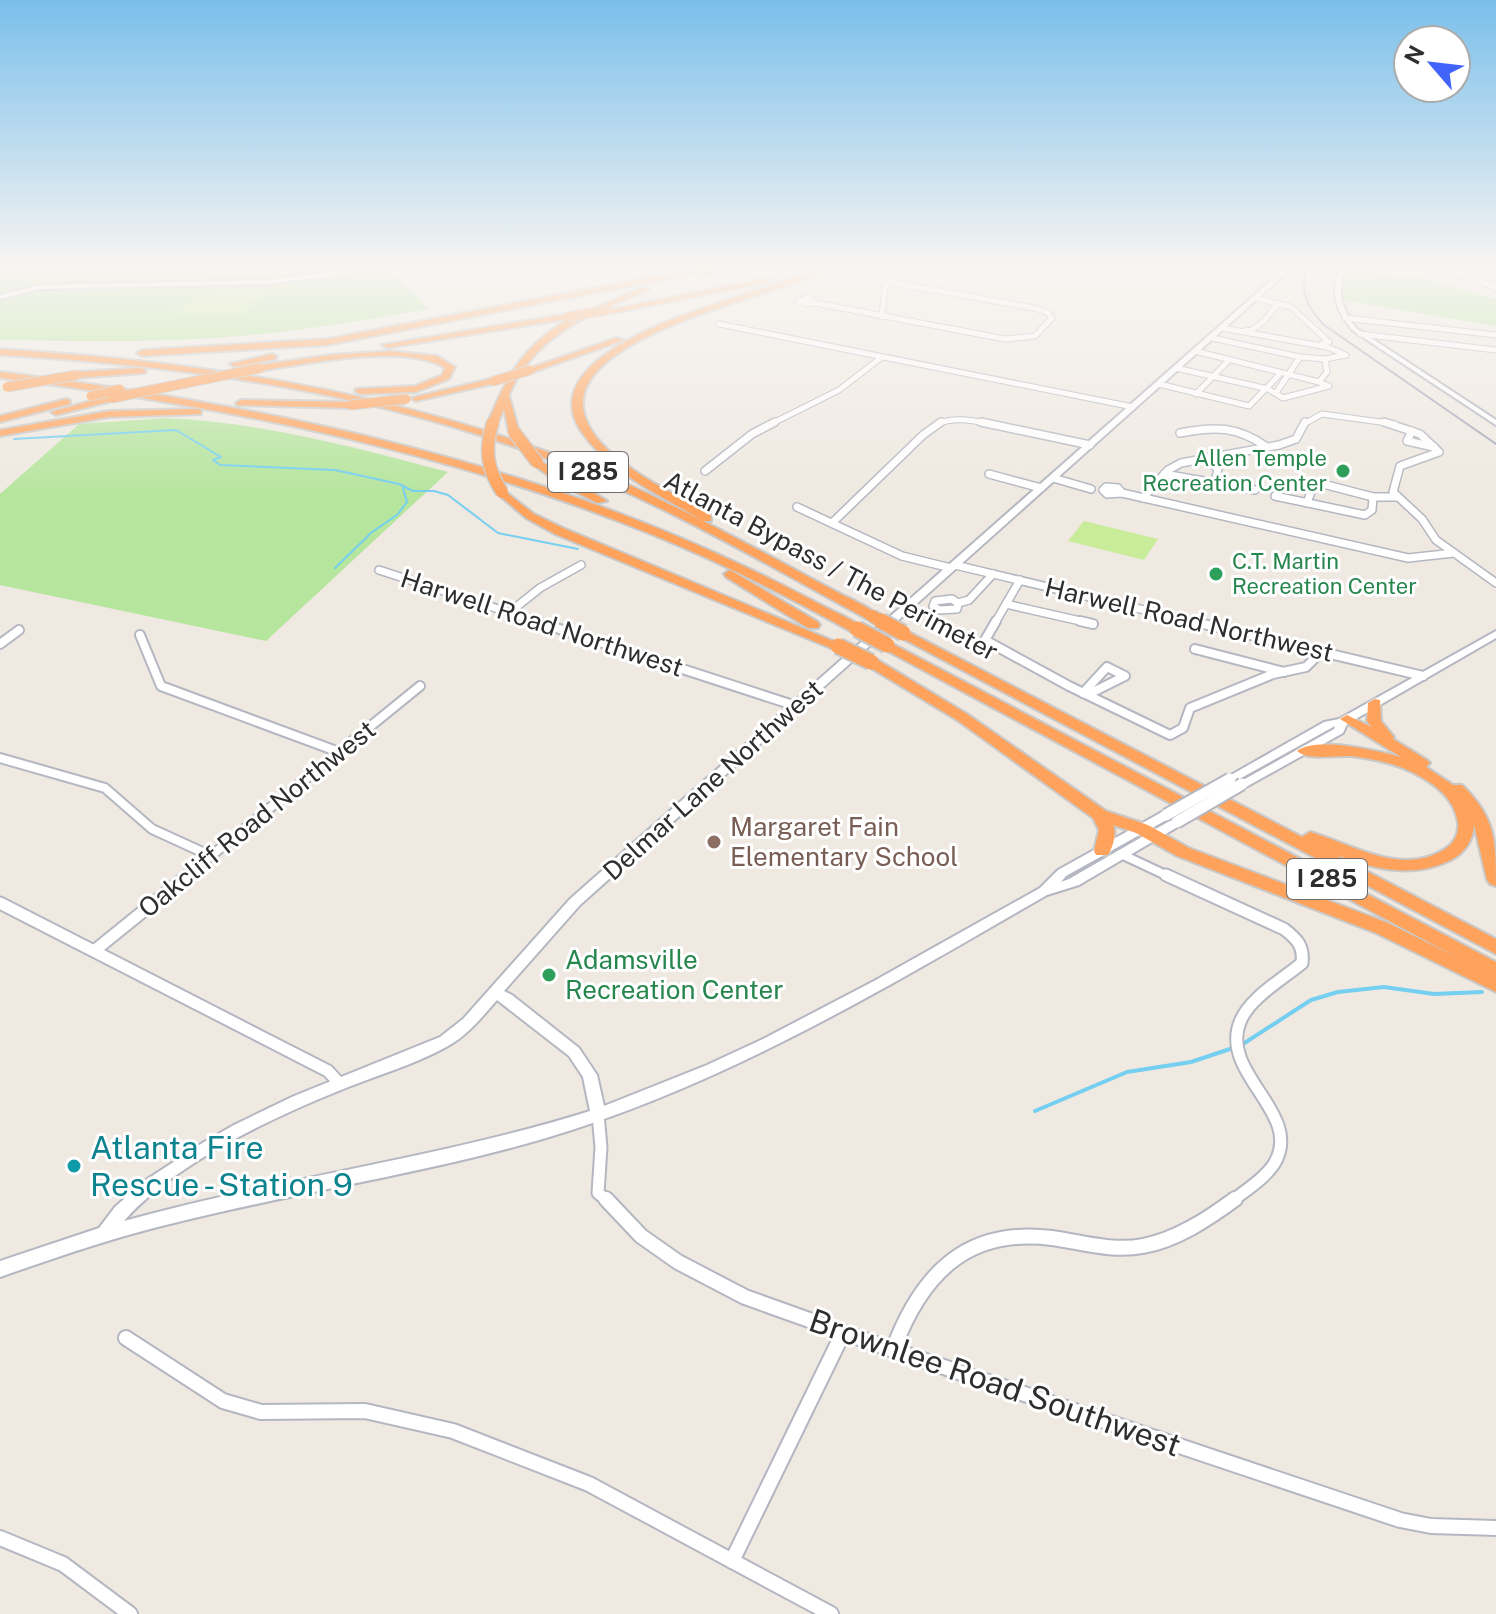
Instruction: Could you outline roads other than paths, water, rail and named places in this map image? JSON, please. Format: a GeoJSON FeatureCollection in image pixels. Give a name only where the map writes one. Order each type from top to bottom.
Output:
{"type":"FeatureCollection","features":[{"type":"Feature","properties":{"kind":"highway"},"geometry":{"type":"LineString","coordinates":[[0,350],[173,353],[313,343]]}},
{"type":"Feature","properties":{"kind":"highway"},"geometry":{"type":"LineString","coordinates":[[0,426],[91,396],[338,343]]}},
{"type":"Feature","properties":{"kind":"highway"},"geometry":{"type":"LineString","coordinates":[[0,426],[108,398],[256,367],[403,343]]}},
{"type":"Feature","properties":{"kind":"highway"},"geometry":{"type":"LineString","coordinates":[[542,343],[520,364],[507,387],[486,443],[486,459],[491,475],[502,492],[530,516],[559,531],[840,644]]}},
{"type":"Feature","properties":{"kind":"highway"},"geometry":{"type":"LineString","coordinates":[[132,392],[271,405],[351,405],[406,399],[494,381],[608,343]]}},
{"type":"Feature","properties":{"kind":"highway"},"geometry":{"type":"LineString","coordinates":[[625,343],[596,365],[579,394],[582,423],[595,442],[618,463],[782,568]]}},
{"type":"Feature","properties":{"kind":"highway","name":"Atlanta Bypass / The Perimeter"},"geometry":{"type":"LineString","coordinates":[[0,350],[204,369],[384,404],[483,432],[565,462],[662,506],[782,568],[864,623],[1158,789],[1496,970]]}},
{"type":"Feature","properties":{"kind":"highway"},"geometry":{"type":"LineString","coordinates":[[204,369],[381,392],[427,386],[446,377],[450,369],[448,363],[438,357],[404,353],[256,367]]}},
{"type":"Feature","properties":{"kind":"highway"},"geometry":{"type":"LineString","coordinates":[[3,388],[76,375],[133,371],[185,373],[384,404]]}},
{"type":"Feature","properties":{"kind":"highway","name":"Atlanta Bypass / The Perimeter"},"geometry":{"type":"LineString","coordinates":[[0,375],[132,392],[285,421],[430,457],[567,498],[652,530],[864,623],[1250,815],[1496,947]]}},
{"type":"Feature","properties":{"kind":"highway"},"geometry":{"type":"LineString","coordinates":[[507,387],[506,403],[514,432],[537,462],[594,498],[756,567],[864,623]]}},
{"type":"Feature","properties":{"kind":"highway"},"geometry":{"type":"LineString","coordinates":[[0,426],[109,414],[191,412],[249,419],[430,457]]}},
{"type":"Feature","properties":{"kind":"highway"},"geometry":{"type":"LineString","coordinates":[[652,530],[962,717],[1100,815],[1147,832],[1183,852],[1382,928],[1496,985]]}},
{"type":"Feature","properties":{"kind":"highway"},"geometry":{"type":"LineString","coordinates":[[1375,703],[1373,716],[1379,731],[1444,772],[1485,825],[1496,880]]}},
{"type":"Feature","properties":{"kind":"highway"},"geometry":{"type":"LineString","coordinates":[[1250,815],[1371,860],[1400,865],[1429,862],[1457,848],[1466,824],[1454,797],[1419,769],[1344,720]]}},
{"type":"Feature","properties":{"kind":"highway"},"geometry":{"type":"LineString","coordinates":[[1344,720],[1425,764],[1461,793]]}},
{"type":"Feature","properties":{"kind":"highway"},"geometry":{"type":"LineString","coordinates":[[1305,751],[1361,751],[1419,769]]}},
{"type":"Feature","properties":{"kind":"highway"},"geometry":{"type":"LineString","coordinates":[[1100,815],[1107,830],[1102,851]]}},
{"type":"Feature","properties":{"kind":"main road","name":"Delmar Lane Northwest"},"geometry":{"type":"LineString","coordinates":[[105,1233],[136,1195],[207,1147],[272,1111],[445,1041],[468,1023],[575,902],[1205,343]]}},
{"type":"Feature","properties":{"kind":"main road"},"geometry":{"type":"LineString","coordinates":[[1374,343],[1496,423]]}},
{"type":"Feature","properties":{"kind":"main road"},"geometry":{"type":"LineString","coordinates":[[1042,892],[1062,873],[1102,851],[1147,832],[1236,782],[1328,724],[1344,720],[1496,634]]}},
{"type":"Feature","properties":{"kind":"main road"},"geometry":{"type":"LineString","coordinates":[[1236,782],[1305,751],[1339,731],[1344,720]]}},
{"type":"Feature","properties":{"kind":"main road"},"geometry":{"type":"LineString","coordinates":[[0,1269],[105,1233],[194,1210],[464,1153],[598,1115],[706,1074],[797,1030],[1042,892],[1074,882],[1121,854],[1147,832]]}},
{"type":"Feature","properties":{"kind":"main road"},"geometry":{"type":"LineString","coordinates":[[495,993],[574,1052],[590,1075],[598,1115]]}},
{"type":"Feature","properties":{"kind":"street"},"geometry":{"type":"LineString","coordinates":[[814,343],[1133,407]]}},
{"type":"Feature","properties":{"kind":"street"},"geometry":{"type":"LineString","coordinates":[[1237,343],[1300,357],[1325,359],[1347,354],[1308,343]]}},
{"type":"Feature","properties":{"kind":"street"},"geometry":{"type":"LineString","coordinates":[[1439,343],[1496,350]]}},
{"type":"Feature","properties":{"kind":"street"},"geometry":{"type":"LineString","coordinates":[[1194,352],[1266,370]]}},
{"type":"Feature","properties":{"kind":"street"},"geometry":{"type":"LineString","coordinates":[[1176,368],[1268,389],[1283,398],[1329,386],[1194,352]]}},
{"type":"Feature","properties":{"kind":"street"},"geometry":{"type":"LineString","coordinates":[[705,471],[752,434],[839,390],[882,357]]}},
{"type":"Feature","properties":{"kind":"street"},"geometry":{"type":"LineString","coordinates":[[1276,393],[1291,375],[1300,357]]}},
{"type":"Feature","properties":{"kind":"street"},"geometry":{"type":"LineString","coordinates":[[1319,382],[1327,372],[1325,359]]}},
{"type":"Feature","properties":{"kind":"street"},"geometry":{"type":"LineString","coordinates":[[1199,391],[1228,361]]}},
{"type":"Feature","properties":{"kind":"street"},"geometry":{"type":"LineString","coordinates":[[1159,384],[1199,391],[1249,406],[1279,375]]}},
{"type":"Feature","properties":{"kind":"street"},"geometry":{"type":"LineString","coordinates":[[1143,498],[1164,474],[1181,463],[1296,439],[1305,422],[1322,414],[1388,423],[1412,431],[1437,450]]}},
{"type":"Feature","properties":{"kind":"street"},"geometry":{"type":"LineString","coordinates":[[832,523],[923,435],[943,421],[970,420],[1090,445]]}},
{"type":"Feature","properties":{"kind":"street"},"geometry":{"type":"LineString","coordinates":[[1180,433],[1211,426],[1232,427],[1267,447]]}},
{"type":"Feature","properties":{"kind":"street"},"geometry":{"type":"LineString","coordinates":[[1412,431],[1407,441],[1437,450]]}},
{"type":"Feature","properties":{"kind":"street"},"geometry":{"type":"LineString","coordinates":[[1437,450],[1400,466],[1392,487],[1397,497],[1422,519],[1436,540],[1496,583]]}},
{"type":"Feature","properties":{"kind":"street"},"geometry":{"type":"LineString","coordinates":[[1205,458],[1218,469],[1215,482]]}},
{"type":"Feature","properties":{"kind":"street"},"geometry":{"type":"LineString","coordinates":[[989,474],[1041,488]]}},
{"type":"Feature","properties":{"kind":"street"},"geometry":{"type":"LineString","coordinates":[[1164,474],[1255,490]]}},
{"type":"Feature","properties":{"kind":"street"},"geometry":{"type":"LineString","coordinates":[[1053,478],[1091,489]]}},
{"type":"Feature","properties":{"kind":"street"},"geometry":{"type":"LineString","coordinates":[[1307,503],[1312,489],[1323,484],[1373,497],[1397,497]]}},
{"type":"Feature","properties":{"kind":"street"},"geometry":{"type":"LineString","coordinates":[[1122,493],[1408,558],[1454,553]]}},
{"type":"Feature","properties":{"kind":"street"},"geometry":{"type":"LineString","coordinates":[[1275,496],[1365,515],[1372,510],[1373,497]]}},
{"type":"Feature","properties":{"kind":"street","name":"Harwell Road Northwest"},"geometry":{"type":"LineString","coordinates":[[797,507],[902,556],[1020,580],[1423,676]]}},
{"type":"Feature","properties":{"kind":"street"},"geometry":{"type":"LineString","coordinates":[[510,612],[540,588],[581,565]]}},
{"type":"Feature","properties":{"kind":"street","name":"Harwell Road Northwest"},"geometry":{"type":"LineString","coordinates":[[379,570],[796,706]]}},
{"type":"Feature","properties":{"kind":"street"},"geometry":{"type":"LineString","coordinates":[[958,603],[969,600],[993,574]]}},
{"type":"Feature","properties":{"kind":"street"},"geometry":{"type":"LineString","coordinates":[[1020,580],[985,640],[1170,735],[1183,728],[1190,708],[1247,683],[1306,667],[1321,652]]}},
{"type":"Feature","properties":{"kind":"street"},"geometry":{"type":"LineString","coordinates":[[1006,604],[1093,624]]}},
{"type":"Feature","properties":{"kind":"street"},"geometry":{"type":"LineString","coordinates":[[0,644],[19,630]]}},
{"type":"Feature","properties":{"kind":"street"},"geometry":{"type":"LineString","coordinates":[[140,635],[161,686],[339,752]]}},
{"type":"Feature","properties":{"kind":"street"},"geometry":{"type":"LineString","coordinates":[[1195,649],[1284,672]]}},
{"type":"Feature","properties":{"kind":"street","name":"Oakcliff Road Northwest"},"geometry":{"type":"LineString","coordinates":[[94,951],[420,686]]}},
{"type":"Feature","properties":{"kind":"street"},"geometry":{"type":"LineString","coordinates":[[0,758],[105,788],[152,829],[211,856]]}},
{"type":"Feature","properties":{"kind":"street"},"geometry":{"type":"LineString","coordinates":[[893,1350],[898,1332],[925,1283],[945,1263],[969,1248],[994,1239],[1021,1236],[1121,1248],[1159,1244],[1188,1231],[1230,1200],[1273,1165],[1281,1150],[1281,1133],[1243,1066],[1237,1053],[1235,1034],[1241,1018],[1302,963],[1305,952],[1298,940],[1284,929],[1121,854]]}},
{"type":"Feature","properties":{"kind":"street"},"geometry":{"type":"LineString","coordinates":[[0,903],[328,1071],[339,1083]]}},
{"type":"Feature","properties":{"kind":"street","name":"Brownlee Road Southwest"},"geometry":{"type":"LineString","coordinates":[[598,1115],[601,1147],[598,1193],[615,1206],[641,1236],[678,1262],[745,1297],[843,1333],[1400,1520],[1431,1526],[1496,1528]]}},
{"type":"Feature","properties":{"kind":"street"},"geometry":{"type":"LineString","coordinates":[[732,1561],[843,1333]]}},
{"type":"Feature","properties":{"kind":"street"},"geometry":{"type":"LineString","coordinates":[[126,1338],[211,1394],[241,1408],[261,1412],[365,1411],[453,1431],[589,1484],[831,1614]]}},
{"type":"Feature","properties":{"kind":"street"},"geometry":{"type":"LineString","coordinates":[[0,1538],[63,1564],[130,1614]]}},
{"type":"Feature","properties":{"kind":"waterway"},"geometry":{"type":"LineString","coordinates":[[14,439],[176,430],[221,457],[213,460],[220,465],[335,470],[399,484],[413,491],[434,491],[448,495],[498,533],[578,549]]}},
{"type":"Feature","properties":{"kind":"waterway"},"geometry":{"type":"LineString","coordinates":[[335,568],[372,532],[397,515],[407,502],[403,488]]}},
{"type":"Feature","properties":{"kind":"waterway"},"geometry":{"type":"LineString","coordinates":[[1243,1044],[1311,1000],[1338,992],[1384,987],[1434,994],[1482,992]]}},
{"type":"Feature","properties":{"kind":"waterway"},"geometry":{"type":"LineString","coordinates":[[1035,1111],[1127,1072],[1191,1062],[1236,1047]]}},
{"type":"Feature","properties":{"kind":"railway"},"geometry":{"type":"LineString","coordinates":[[1350,343],[1496,444]]}},
{"type":"Feature","properties":{"kind":"place","name":"Allen Temple Recreation Center"},"geometry":{"type":"Point","coordinates":[1343,471]}},
{"type":"Feature","properties":{"kind":"place","name":"C.T. Martin Recreation Center"},"geometry":{"type":"Point","coordinates":[1216,574]}},
{"type":"Feature","properties":{"kind":"place","name":"Margaret Fain Elementary School"},"geometry":{"type":"Point","coordinates":[714,842]}},
{"type":"Feature","properties":{"kind":"place","name":"Adamsville Recreation Center"},"geometry":{"type":"Point","coordinates":[549,975]}},
{"type":"Feature","properties":{"kind":"place","name":"Atlanta Fire Rescue - Station 9"},"geometry":{"type":"Point","coordinates":[74,1166]}}]}
